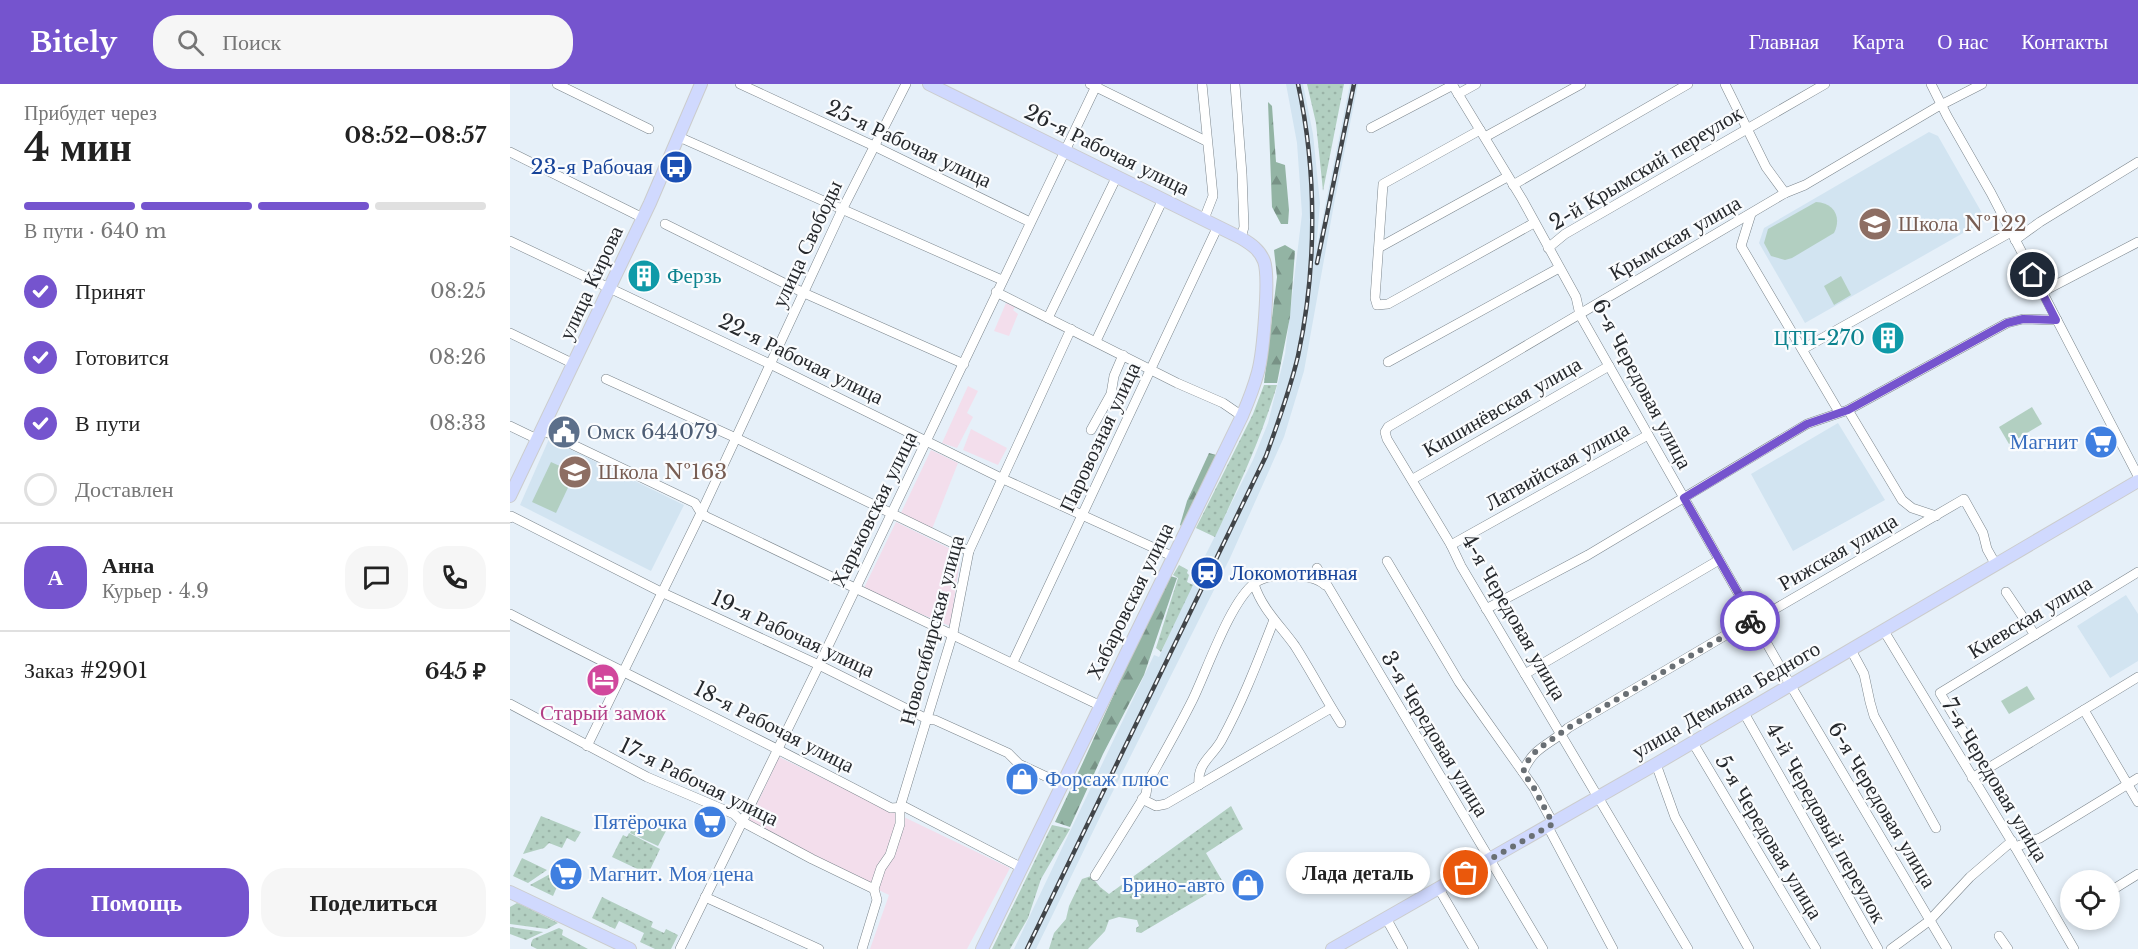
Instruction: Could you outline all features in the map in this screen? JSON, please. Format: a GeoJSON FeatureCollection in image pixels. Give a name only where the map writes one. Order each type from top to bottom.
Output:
{"type":"FeatureCollection","features":[{"type":"Feature","properties":{"kind":"main road","name":"улица Кирова"},"geometry":{"type":"LineString","coordinates":[[510,496],[643,218],[701,84]]}},
{"type":"Feature","properties":{"kind":"main road","name":"26-я Рабочая улица"},"geometry":{"type":"LineString","coordinates":[[929,84],[1218,226],[1252,245],[1262,257]]}},
{"type":"Feature","properties":{"kind":"main road","name":"Хабаровская улица"},"geometry":{"type":"LineString","coordinates":[[982,949],[1242,416],[1259,370],[1267,288],[1267,273],[1262,257]]}},
{"type":"Feature","properties":{"kind":"main road","name":"улица Демьяна Бедного"},"geometry":{"type":"LineString","coordinates":[[1332,949],[1791,686],[2138,479]]}},
{"type":"Feature","properties":{"kind":"main road"},"geometry":{"type":"LineString","coordinates":[[510,893],[630,949]]}},
{"type":"Feature","properties":{"kind":"street"},"geometry":{"type":"LineString","coordinates":[[557,84],[649,129]]}},
{"type":"Feature","properties":{"kind":"street","name":"25-я Рабочая улица"},"geometry":{"type":"LineString","coordinates":[[740,84],[1030,222]]}},
{"type":"Feature","properties":{"kind":"street","name":"улица Свободы"},"geometry":{"type":"LineString","coordinates":[[587,746],[701,513],[842,210],[906,84]]}},
{"type":"Feature","properties":{"kind":"street"},"geometry":{"type":"LineString","coordinates":[[1202,84],[1213,196],[1204,219]]}},
{"type":"Feature","properties":{"kind":"street"},"geometry":{"type":"LineString","coordinates":[[1235,84],[1244,227],[1241,238]]}},
{"type":"Feature","properties":{"kind":"street"},"geometry":{"type":"LineString","coordinates":[[1371,128],[1453,84]]}},
{"type":"Feature","properties":{"kind":"street","name":"6-я Чередовая улица"},"geometry":{"type":"LineString","coordinates":[[1453,84],[1576,297],[1580,315],[1719,560],[1947,949]]}},
{"type":"Feature","properties":{"kind":"street"},"geometry":{"type":"LineString","coordinates":[[1458,94],[1476,84]]}},
{"type":"Feature","properties":{"kind":"street"},"geometry":{"type":"LineString","coordinates":[[1534,223],[1388,304],[1377,305],[1375,298],[1383,183],[1581,84]]}},
{"type":"Feature","properties":{"kind":"street"},"geometry":{"type":"LineString","coordinates":[[1380,247],[1510,181],[1688,84]]}},
{"type":"Feature","properties":{"kind":"street"},"geometry":{"type":"LineString","coordinates":[[1725,84],[1771,174],[1785,193]]}},
{"type":"Feature","properties":{"kind":"street","name":"2-й Крымский переулок"},"geometry":{"type":"LineString","coordinates":[[1548,248],[1566,234],[1825,84]]}},
{"type":"Feature","properties":{"kind":"street"},"geometry":{"type":"LineString","coordinates":[[1931,84],[1991,194],[2138,479]]}},
{"type":"Feature","properties":{"kind":"street","name":"Крымская улица"},"geometry":{"type":"LineString","coordinates":[[1388,427],[1785,193],[1806,185],[1831,168],[1982,84]]}},
{"type":"Feature","properties":{"kind":"street"},"geometry":{"type":"LineString","coordinates":[[1094,85],[1206,141]]}},
{"type":"Feature","properties":{"kind":"street","name":"Харьковская улица"},"geometry":{"type":"LineString","coordinates":[[680,949],[964,363],[1094,85]]}},
{"type":"Feature","properties":{"kind":"street"},"geometry":{"type":"LineString","coordinates":[[679,137],[1002,280]]}},
{"type":"Feature","properties":{"kind":"street"},"geometry":{"type":"LineString","coordinates":[[510,152],[643,218]]}},
{"type":"Feature","properties":{"kind":"street"},"geometry":{"type":"LineString","coordinates":[[1803,349],[2040,222],[2138,162]]}},
{"type":"Feature","properties":{"kind":"street"},"geometry":{"type":"LineString","coordinates":[[1048,318],[1117,176]]}},
{"type":"Feature","properties":{"kind":"street"},"geometry":{"type":"LineString","coordinates":[[1096,341],[1163,199]]}},
{"type":"Feature","properties":{"kind":"street"},"geometry":{"type":"LineString","coordinates":[[1751,214],[1741,246],[1803,349],[1902,500],[1912,508],[1936,516]]}},
{"type":"Feature","properties":{"kind":"street"},"geometry":{"type":"LineString","coordinates":[[665,224],[804,293],[964,363]]}},
{"type":"Feature","properties":{"kind":"street","name":"Паровозная улица"},"geometry":{"type":"LineString","coordinates":[[1013,662],[1218,226]]}},
{"type":"Feature","properties":{"kind":"street","name":"22-я Рабочая улица"},"geometry":{"type":"LineString","coordinates":[[510,241],[770,364],[1003,479],[1174,557]]}},
{"type":"Feature","properties":{"kind":"street"},"geometry":{"type":"LineString","coordinates":[[2042,292],[2138,242]]}},
{"type":"Feature","properties":{"kind":"street"},"geometry":{"type":"LineString","coordinates":[[1388,362],[1559,268]]}},
{"type":"Feature","properties":{"kind":"street"},"geometry":{"type":"LineString","coordinates":[[996,292],[1177,383],[1223,403],[1242,416]]}},
{"type":"Feature","properties":{"kind":"street"},"geometry":{"type":"LineString","coordinates":[[1486,609],[1588,555],[1807,424],[1843,411],[2007,323],[2023,319],[2056,320]]}},
{"type":"Feature","properties":{"kind":"street","name":"Новосибирская улица"},"geometry":{"type":"LineString","coordinates":[[862,949],[877,900],[874,889],[881,868],[890,855],[900,824],[900,807],[953,633],[969,551],[1071,329]]}},
{"type":"Feature","properties":{"kind":"street"},"geometry":{"type":"LineString","coordinates":[[510,333],[574,364]]}},
{"type":"Feature","properties":{"kind":"street"},"geometry":{"type":"LineString","coordinates":[[1090,429],[1110,394],[1114,376],[1123,355]]}},
{"type":"Feature","properties":{"kind":"street","name":"Кишинёвская улица"},"geometry":{"type":"LineString","coordinates":[[1413,479],[1609,366]]}},
{"type":"Feature","properties":{"kind":"street"},"geometry":{"type":"LineString","coordinates":[[606,379],[736,438],[969,551]]}},
{"type":"Feature","properties":{"kind":"street"},"geometry":{"type":"LineString","coordinates":[[510,426],[540,434],[695,503],[701,513],[1101,706]]}},
{"type":"Feature","properties":{"kind":"street","name":"4-я Чередовая улица"},"geometry":{"type":"LineString","coordinates":[[1388,427],[1385,432],[1387,439],[1452,545],[1486,609],[1688,949]]}},
{"type":"Feature","properties":{"kind":"street","name":"Латвийская улица"},"geometry":{"type":"LineString","coordinates":[[1452,545],[1648,435]]}},
{"type":"Feature","properties":{"kind":"street","name":"Рижская улица"},"geometry":{"type":"LineString","coordinates":[[1523,772],[1529,759],[1537,750],[1578,722],[1964,499],[1983,532],[1987,549],[1996,565]]}},
{"type":"Feature","properties":{"kind":"street","name":"19-я Рабочая улица"},"geometry":{"type":"LineString","coordinates":[[510,518],[511,516],[662,592],[819,665],[927,719],[935,720],[1008,753],[1019,764],[1062,784]]}},
{"type":"Feature","properties":{"kind":"street"},"geometry":{"type":"LineString","coordinates":[[1526,674],[1719,560]]}},
{"type":"Feature","properties":{"kind":"street"},"geometry":{"type":"LineString","coordinates":[[1387,561],[1459,682],[1534,788],[1613,949]]}},
{"type":"Feature","properties":{"kind":"street","name":"3-я Чередовая улица"},"geometry":{"type":"LineString","coordinates":[[1317,568],[1543,949]]}},
{"type":"Feature","properties":{"kind":"street","name":"Киевская улица"},"geometry":{"type":"LineString","coordinates":[[1986,769],[1940,693],[2138,573]]}},
{"type":"Feature","properties":{"kind":"street"},"geometry":{"type":"LineString","coordinates":[[1095,876],[1146,795],[1148,782],[1193,700],[1236,606],[1254,584],[1265,579],[1301,576],[1320,581],[1329,587]]}},
{"type":"Feature","properties":{"kind":"street"},"geometry":{"type":"LineString","coordinates":[[1254,584],[1259,598],[1296,649],[1341,723]]}},
{"type":"Feature","properties":{"kind":"street"},"geometry":{"type":"LineString","coordinates":[[2006,592],[2035,635]]}},
{"type":"Feature","properties":{"kind":"street","name":"18-я Рабочая улица"},"geometry":{"type":"LineString","coordinates":[[510,614],[778,748],[891,808],[905,807],[1022,868]]}},
{"type":"Feature","properties":{"kind":"street"},"geometry":{"type":"LineString","coordinates":[[1199,785],[1199,770],[1220,742],[1247,686],[1274,620]]}},
{"type":"Feature","properties":{"kind":"street","name":"7-я Чередовая улица"},"geometry":{"type":"LineString","coordinates":[[1884,631],[2013,844],[2073,949]]}},
{"type":"Feature","properties":{"kind":"street"},"geometry":{"type":"LineString","coordinates":[[1851,650],[1864,674],[1874,716],[1936,828]]}},
{"type":"Feature","properties":{"kind":"street"},"geometry":{"type":"LineString","coordinates":[[1972,778],[2138,677]]}},
{"type":"Feature","properties":{"kind":"street","name":"17-я Рабочая улица"},"geometry":{"type":"LineString","coordinates":[[510,704],[647,777],[734,814],[741,821],[874,889]]}},
{"type":"Feature","properties":{"kind":"street"},"geometry":{"type":"LineString","coordinates":[[1142,799],[1156,806],[1166,804],[1331,708]]}},
{"type":"Feature","properties":{"kind":"street"},"geometry":{"type":"LineString","coordinates":[[2084,710],[2138,802]]}},
{"type":"Feature","properties":{"kind":"street","name":"4-й Чередовый переулок"},"geometry":{"type":"LineString","coordinates":[[1744,713],[1878,949]]}},
{"type":"Feature","properties":{"kind":"street","name":"5-я Чередовая улица"},"geometry":{"type":"LineString","coordinates":[[1693,743],[1816,949]]}},
{"type":"Feature","properties":{"kind":"street"},"geometry":{"type":"LineString","coordinates":[[1656,764],[1675,817],[1749,949]]}},
{"type":"Feature","properties":{"kind":"street"},"geometry":{"type":"LineString","coordinates":[[1891,949],[1929,921],[1970,877],[2013,844],[2040,838],[2138,778]]}},
{"type":"Feature","properties":{"kind":"street"},"geometry":{"type":"LineString","coordinates":[[2120,885],[2138,874]]}},
{"type":"Feature","properties":{"kind":"street"},"geometry":{"type":"LineString","coordinates":[[1439,889],[1474,949]]}},
{"type":"Feature","properties":{"kind":"street"},"geometry":{"type":"LineString","coordinates":[[705,897],[819,949]]}},
{"type":"Feature","properties":{"kind":"street"},"geometry":{"type":"LineString","coordinates":[[1386,918],[1403,949]]}},
{"type":"Feature","properties":{"kind":"street"},"geometry":{"type":"LineString","coordinates":[[1999,936],[2008,949]]}},
{"type":"Feature","properties":{"kind":"shaded area"},"geometry":{"type":"Polygon","coordinates":[[[1286,84],[1303,84],[1313,134],[1320,203],[1316,251],[1350,84],[1358,84],[1304,371],[1284,437],[1230,558],[1036,949],[1014,949],[1154,655],[1159,657],[1202,562],[1253,460],[1268,423],[1285,354],[1302,214],[1297,143],[1286,84]]]}},
{"type":"Feature","properties":{"kind":"shaded area","name":"Школа №122"},"geometry":{"type":"Polygon","coordinates":[[[1929,132],[1938,136],[1986,220],[1805,323],[1759,243],[1764,228],[1929,132]]]}},
{"type":"Feature","properties":{"kind":"shaded area"},"geometry":{"type":"Polygon","coordinates":[[[1006,303],[1015,307],[1013,310],[1018,314],[1009,336],[994,331],[1006,303]]]}},
{"type":"Feature","properties":{"kind":"shaded area"},"geometry":{"type":"Polygon","coordinates":[[[968,386],[978,391],[967,413],[973,417],[957,448],[942,443],[968,386]]]}},
{"type":"Feature","properties":{"kind":"shaded area"},"geometry":{"type":"Polygon","coordinates":[[[1838,423],[1885,500],[1793,551],[1751,474],[1838,423]]]}},
{"type":"Feature","properties":{"kind":"shaded area"},"geometry":{"type":"Polygon","coordinates":[[[971,429],[1007,448],[998,465],[963,450],[971,429]]]}},
{"type":"Feature","properties":{"kind":"shaded area","name":"Школа №163"},"geometry":{"type":"Polygon","coordinates":[[[549,439],[684,505],[651,571],[520,505],[549,439]]]}},
{"type":"Feature","properties":{"kind":"shaded area"},"geometry":{"type":"Polygon","coordinates":[[[931,450],[958,463],[932,529],[900,515],[931,450]]]}},
{"type":"Feature","properties":{"kind":"shaded area"},"geometry":{"type":"Polygon","coordinates":[[[896,522],[961,554],[950,626],[863,590],[896,522]]]}},
{"type":"Feature","properties":{"kind":"shaded area"},"geometry":{"type":"Polygon","coordinates":[[[2126,595],[2138,614],[2138,661],[2110,678],[2077,626],[2126,595]]]}},
{"type":"Feature","properties":{"kind":"shaded area"},"geometry":{"type":"Polygon","coordinates":[[[779,757],[1010,868],[967,949],[870,949],[889,895],[813,858],[749,821],[779,757]]]}},
{"type":"Feature","properties":{"kind":"green space"},"geometry":{"type":"Polygon","coordinates":[[[1307,84],[1344,84],[1323,191],[1316,123],[1307,84]]]}},
{"type":"Feature","properties":{"kind":"green space"},"geometry":{"type":"Polygon","coordinates":[[[1268,102],[1272,106],[1276,162],[1285,165],[1288,224],[1281,224],[1272,207],[1268,102]]]}},
{"type":"Feature","properties":{"kind":"green space"},"geometry":{"type":"Polygon","coordinates":[[[1816,202],[1828,205],[1835,212],[1837,222],[1834,233],[1792,258],[1785,260],[1771,256],[1764,243],[1768,229],[1816,202]]]}},
{"type":"Feature","properties":{"kind":"green space"},"geometry":{"type":"Polygon","coordinates":[[[1285,245],[1295,251],[1290,317],[1277,383],[1264,383],[1277,277],[1274,250],[1285,245]]]}},
{"type":"Feature","properties":{"kind":"green space"},"geometry":{"type":"Polygon","coordinates":[[[1841,276],[1851,295],[1834,305],[1824,286],[1841,276]]]}},
{"type":"Feature","properties":{"kind":"green space"},"geometry":{"type":"Polygon","coordinates":[[[1264,385],[1277,385],[1257,443],[1215,537],[1196,528],[1253,414],[1264,385]]]}},
{"type":"Feature","properties":{"kind":"green space"},"geometry":{"type":"Polygon","coordinates":[[[2032,407],[2042,424],[2009,444],[1999,427],[2032,407]]]}},
{"type":"Feature","properties":{"kind":"green space"},"geometry":{"type":"Polygon","coordinates":[[[1209,453],[1220,456],[1185,529],[1180,525],[1187,501],[1209,453]]]}},
{"type":"Feature","properties":{"kind":"green space"},"geometry":{"type":"Polygon","coordinates":[[[551,462],[575,473],[556,513],[532,502],[551,462]]]}},
{"type":"Feature","properties":{"kind":"green space"},"geometry":{"type":"Polygon","coordinates":[[[1179,565],[1188,570],[1187,582],[1193,585],[1161,652],[1156,648],[1178,578],[1173,575],[1179,565]]]}},
{"type":"Feature","properties":{"kind":"green space"},"geometry":{"type":"Polygon","coordinates":[[[1170,576],[1177,578],[1144,675],[1103,754],[1070,827],[1055,822],[1140,637],[1170,576]]]}},
{"type":"Feature","properties":{"kind":"green space"},"geometry":{"type":"Polygon","coordinates":[[[2027,686],[2035,699],[2009,714],[2001,701],[2027,686]]]}},
{"type":"Feature","properties":{"kind":"green space"},"geometry":{"type":"Polygon","coordinates":[[[1231,806],[1243,829],[1206,853],[1224,884],[1141,933],[1136,932],[1139,926],[1137,920],[1119,917],[1109,920],[1105,931],[1088,949],[1049,949],[1054,933],[1066,919],[1069,906],[1082,879],[1091,876],[1109,894],[1231,806]]]}},
{"type":"Feature","properties":{"kind":"green space"},"geometry":{"type":"Polygon","coordinates":[[[541,816],[581,832],[575,842],[567,838],[562,848],[549,843],[544,848],[523,854],[541,816]]]}},
{"type":"Feature","properties":{"kind":"green space"},"geometry":{"type":"Polygon","coordinates":[[[638,817],[666,831],[658,846],[630,833],[638,817]]]}},
{"type":"Feature","properties":{"kind":"green space"},"geometry":{"type":"Polygon","coordinates":[[[1052,825],[1070,829],[1041,879],[1028,918],[1010,949],[992,949],[1052,825]]]}},
{"type":"Feature","properties":{"kind":"green space"},"geometry":{"type":"Polygon","coordinates":[[[629,833],[660,849],[648,874],[612,857],[623,835],[627,837],[629,833]]]}},
{"type":"Feature","properties":{"kind":"green space"},"geometry":{"type":"Polygon","coordinates":[[[522,858],[547,870],[528,883],[513,876],[522,858]]]}},
{"type":"Feature","properties":{"kind":"green space"},"geometry":{"type":"Polygon","coordinates":[[[550,874],[560,880],[553,896],[530,885],[550,874]]]}},
{"type":"Feature","properties":{"kind":"green space"},"geometry":{"type":"Polygon","coordinates":[[[602,897],[653,922],[651,927],[664,933],[666,929],[678,935],[671,949],[655,949],[640,942],[644,933],[619,921],[615,929],[592,918],[602,897]]]}},
{"type":"Feature","properties":{"kind":"green space"},"geometry":{"type":"Polygon","coordinates":[[[517,903],[558,923],[547,929],[510,924],[510,907],[517,903]]]}},
{"type":"Feature","properties":{"kind":"green space"},"geometry":{"type":"Polygon","coordinates":[[[510,927],[543,932],[526,940],[510,934],[510,927]]]}},
{"type":"Feature","properties":{"kind":"green space"},"geometry":{"type":"Polygon","coordinates":[[[559,928],[563,930],[562,935],[588,949],[537,949],[531,946],[533,939],[559,928]]]}},
{"type":"Feature","properties":{"kind":"railway"},"geometry":{"type":"LineString","coordinates":[[1027,949],[1266,456],[1288,394],[1304,323],[1311,254],[1309,151],[1298,84]]}},
{"type":"Feature","properties":{"kind":"railway"},"geometry":{"type":"LineString","coordinates":[[1317,263],[1354,84]]}},
{"type":"Feature","properties":{"kind":"way so far"},"geometry":{"type":"LineString","coordinates":[[1466,873],[1553,824],[1523,772],[1529,759],[1537,750],[1568,728],[1750,621]]}},
{"type":"Feature","properties":{"kind":"place","name":"23-я Рабочая"},"geometry":{"type":"Point","coordinates":[676,167]}},
{"type":"Feature","properties":{"kind":"place","name":"Школа №122"},"geometry":{"type":"Point","coordinates":[1875,224]}},
{"type":"Feature","properties":{"kind":"place","name":"Ферзь"},"geometry":{"type":"Point","coordinates":[644,276]}},
{"type":"Feature","properties":{"kind":"place","name":"ЦТП-270"},"geometry":{"type":"Point","coordinates":[1888,338]}},
{"type":"Feature","properties":{"kind":"place","name":"Омск 644079"},"geometry":{"type":"Point","coordinates":[564,432]}},
{"type":"Feature","properties":{"kind":"place","name":"Магнит"},"geometry":{"type":"Point","coordinates":[2101,442]}},
{"type":"Feature","properties":{"kind":"place","name":"Школа №163"},"geometry":{"type":"Point","coordinates":[575,472]}},
{"type":"Feature","properties":{"kind":"place","name":"Локомотивная"},"geometry":{"type":"Point","coordinates":[1207,573]}},
{"type":"Feature","properties":{"kind":"place","name":"Старый замок"},"geometry":{"type":"Point","coordinates":[603,680]}},
{"type":"Feature","properties":{"kind":"place","name":"Форсаж плюс"},"geometry":{"type":"Point","coordinates":[1022,779]}},
{"type":"Feature","properties":{"kind":"place","name":"Пятёрочка"},"geometry":{"type":"Point","coordinates":[710,822]}},
{"type":"Feature","properties":{"kind":"place","name":"Лада деталь"},"geometry":{"type":"Point","coordinates":[1466,873]}},
{"type":"Feature","properties":{"kind":"place","name":"Магнит. Моя цена"},"geometry":{"type":"Point","coordinates":[566,874]}},
{"type":"Feature","properties":{"kind":"place","name":"Брино-авто"},"geometry":{"type":"Point","coordinates":[1248,885]}},
{"type":"Feature","properties":{"kind":"route"},"geometry":{"type":"LineString","coordinates":[[1750,621],[1753,619],[1684,498],[1807,424],[1848,410],[2007,323],[2023,319],[2056,320],[2033,275]]}}]}
